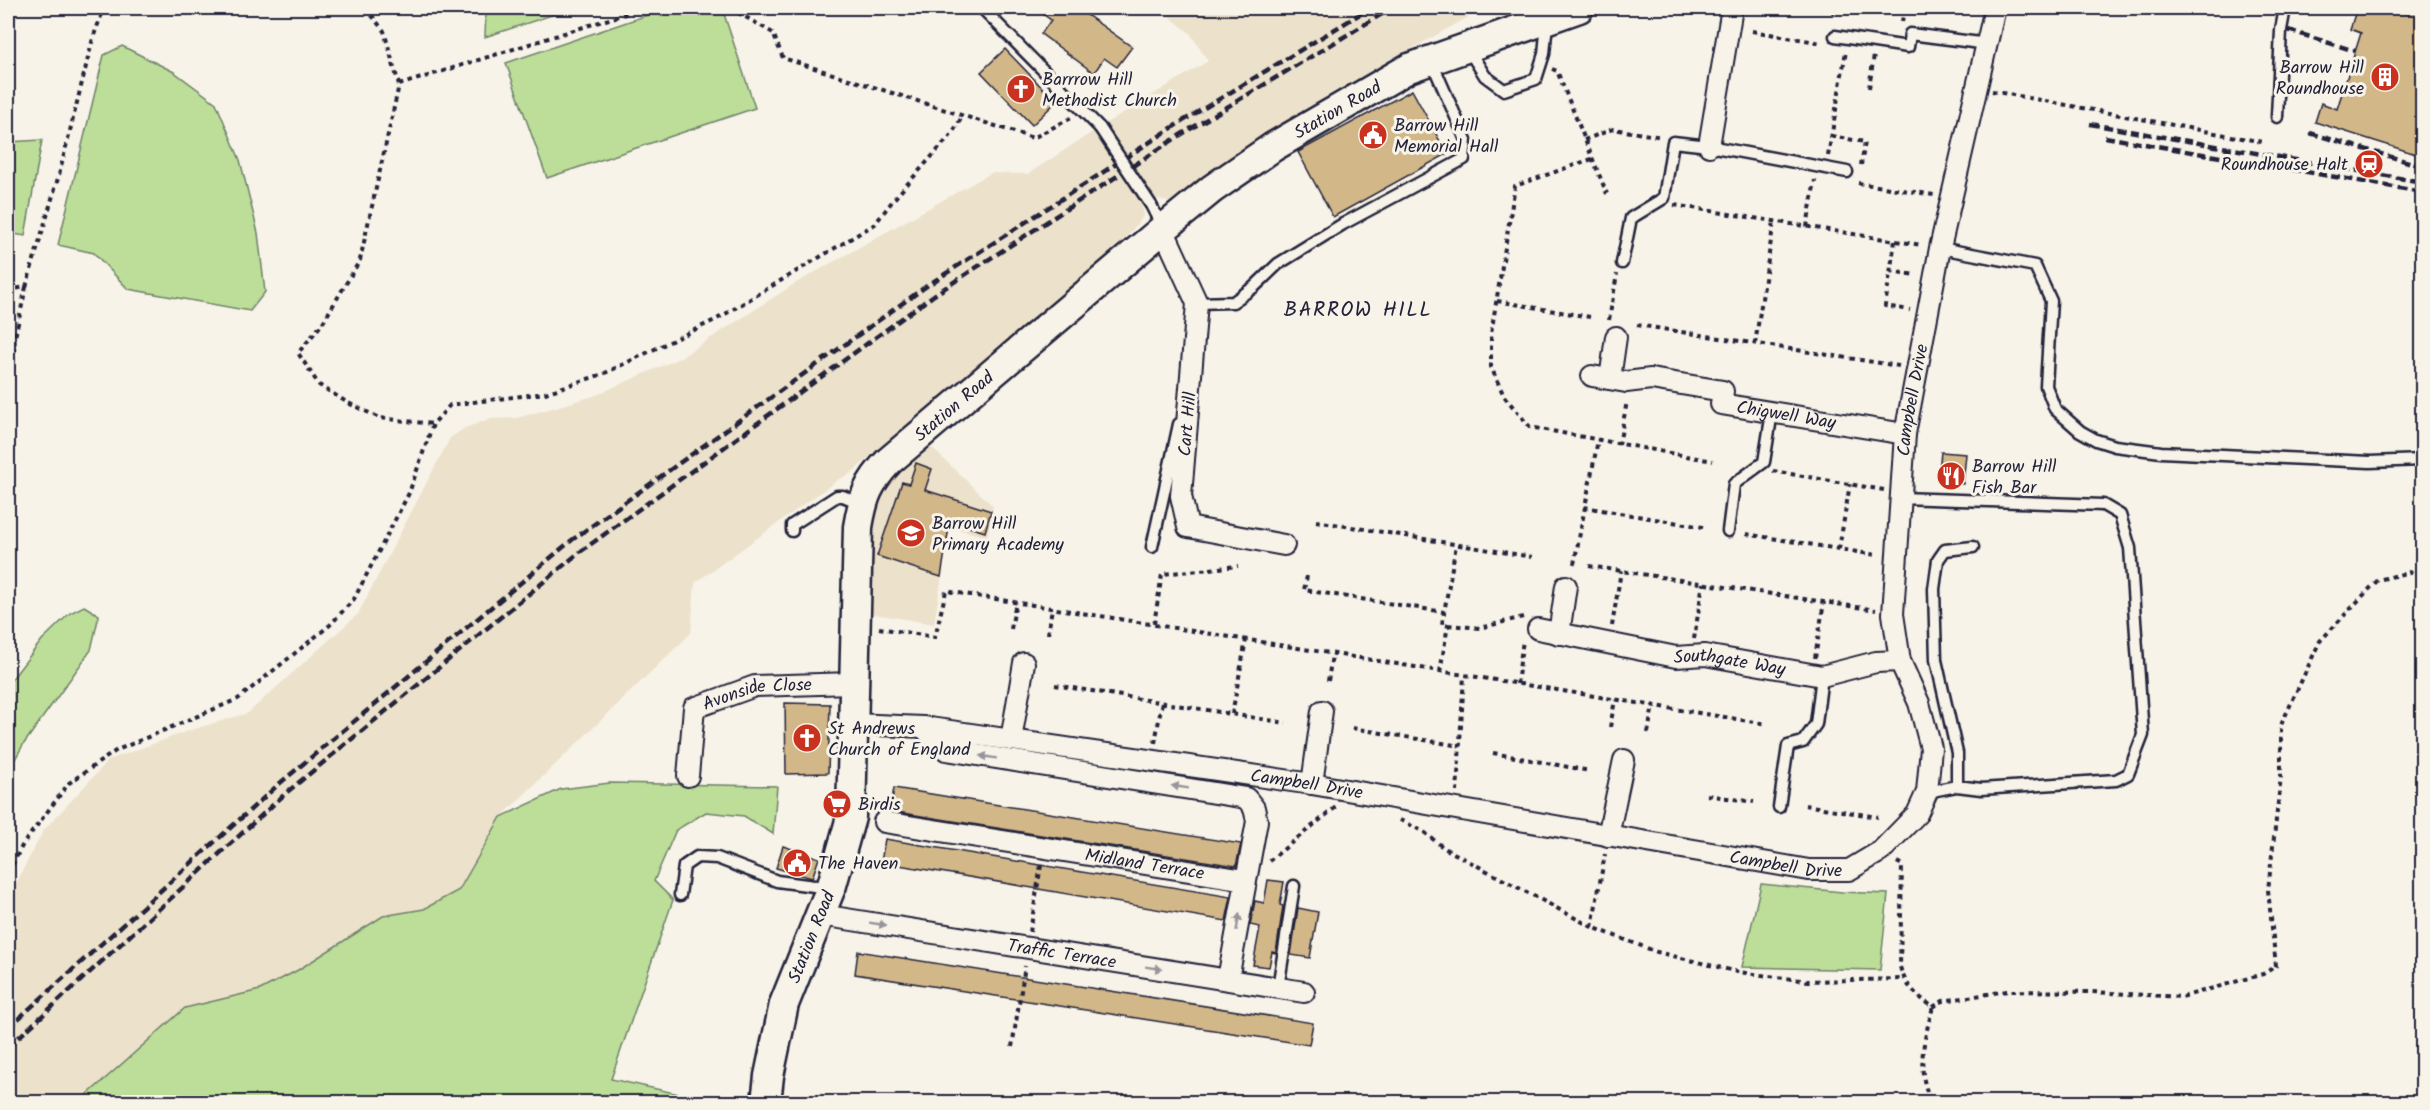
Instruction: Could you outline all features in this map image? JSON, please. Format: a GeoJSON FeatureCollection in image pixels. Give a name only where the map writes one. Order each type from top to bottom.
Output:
{"type":"FeatureCollection","features":[{"type":"Feature","properties":{"kind":"street","name":"Station Road"},"geometry":{"type":"LineString","coordinates":[[766,1102],[784,1004],[832,885],[851,817],[852,683],[858,527],[862,504],[869,485],[889,461],[1157,217],[1212,189],[1273,147],[1409,68],[1579,8]]}},
{"type":"Feature","properties":{"kind":"street"},"geometry":{"type":"LineString","coordinates":[[1709,146],[1732,8]]}},
{"type":"Feature","properties":{"kind":"street","name":"Campbell Drive"},"geometry":{"type":"LineString","coordinates":[[853,724],[923,727],[1312,784],[1809,870],[1849,870],[1881,851],[1917,814],[1927,792],[1931,748],[1919,703],[1900,661],[1893,614],[1905,434],[1940,248],[1995,8]]}},
{"type":"Feature","properties":{"kind":"street","name":"Cart Hill"},"geometry":{"type":"LineString","coordinates":[[1157,217],[1197,303],[1182,496],[1188,527],[1284,545]]}},
{"type":"Feature","properties":{"kind":"street","name":"Chigwell Way"},"geometry":{"type":"LineString","coordinates":[[1613,328],[1601,377],[1626,382],[1651,379],[1723,391],[1722,404],[1905,434]]}},
{"type":"Feature","properties":{"kind":"street"},"geometry":{"type":"LineString","coordinates":[[1559,634],[1566,586]]}},
{"type":"Feature","properties":{"kind":"street","name":"Southgate Way"},"geometry":{"type":"LineString","coordinates":[[1528,629],[1676,657],[1705,655],[1818,669],[1900,661]]}},
{"type":"Feature","properties":{"kind":"street"},"geometry":{"type":"LineString","coordinates":[[1011,740],[1024,663]]}},
{"type":"Feature","properties":{"kind":"street","name":"Avonside Close"},"geometry":{"type":"LineString","coordinates":[[688,776],[694,708],[755,686],[852,683]]}},
{"type":"Feature","properties":{"kind":"street"},"geometry":{"type":"LineString","coordinates":[[1312,784],[1322,711]]}},
{"type":"Feature","properties":{"kind":"street"},"geometry":{"type":"LineString","coordinates":[[923,727],[946,750],[1246,798],[1254,808],[1257,821],[1228,979]]}},
{"type":"Feature","properties":{"kind":"street"},"geometry":{"type":"LineString","coordinates":[[1608,836],[1624,760]]}},
{"type":"Feature","properties":{"kind":"street","name":"Midland Terrace"},"geometry":{"type":"LineString","coordinates":[[884,822],[1245,880]]}},
{"type":"Feature","properties":{"kind":"street","name":"Traffic Terrace"},"geometry":{"type":"LineString","coordinates":[[821,915],[1304,992]]}},
{"type":"Feature","properties":{"kind":"lane"},"geometry":{"type":"LineString","coordinates":[[982,8],[1100,128],[1157,217]]}},
{"type":"Feature","properties":{"kind":"lane"},"geometry":{"type":"LineString","coordinates":[[2277,117],[2281,30],[2285,8]]}},
{"type":"Feature","properties":{"kind":"lane"},"geometry":{"type":"LineString","coordinates":[[1466,47],[1485,76],[1504,90],[1536,79],[1541,63],[1547,19]]}},
{"type":"Feature","properties":{"kind":"lane"},"geometry":{"type":"LineString","coordinates":[[1832,40],[1908,47],[1910,34],[1988,44]]}},
{"type":"Feature","properties":{"kind":"lane"},"geometry":{"type":"LineString","coordinates":[[1197,303],[1233,302],[1254,287],[1278,264],[1343,225],[1464,159],[1466,140],[1431,60]]}},
{"type":"Feature","properties":{"kind":"lane"},"geometry":{"type":"LineString","coordinates":[[1620,267],[1631,218],[1664,198],[1673,142],[1709,146],[1847,172]]}},
{"type":"Feature","properties":{"kind":"lane"},"geometry":{"type":"LineString","coordinates":[[1940,248],[2035,266],[2051,301],[2046,386],[2055,409],[2096,440],[2115,446],[2161,452],[2370,462],[2422,460]]}},
{"type":"Feature","properties":{"kind":"lane"},"geometry":{"type":"LineString","coordinates":[[1152,547],[1193,360]]}},
{"type":"Feature","properties":{"kind":"lane"},"geometry":{"type":"LineString","coordinates":[[1728,531],[1734,484],[1764,462],[1772,412]]}},
{"type":"Feature","properties":{"kind":"lane"},"geometry":{"type":"LineString","coordinates":[[792,531],[792,525],[837,496],[843,496],[862,504]]}},
{"type":"Feature","properties":{"kind":"lane"},"geometry":{"type":"LineString","coordinates":[[1900,498],[2103,505],[2120,514],[2130,548],[2143,735],[2128,774],[2116,780],[1981,789],[1958,786],[1927,792]]}},
{"type":"Feature","properties":{"kind":"lane"},"geometry":{"type":"LineString","coordinates":[[1958,786],[1957,753],[1936,660],[1934,589],[1938,560],[1945,550],[1973,547]]}},
{"type":"Feature","properties":{"kind":"lane"},"geometry":{"type":"LineString","coordinates":[[1779,807],[1788,746],[1803,742],[1816,724],[1818,669]]}},
{"type":"Feature","properties":{"kind":"lane"},"geometry":{"type":"LineString","coordinates":[[680,895],[684,866],[697,857],[717,858],[777,881],[832,885]]}},
{"type":"Feature","properties":{"kind":"lane"},"geometry":{"type":"LineString","coordinates":[[1278,988],[1294,886]]}},
{"type":"Feature","properties":{"kind":"path"},"geometry":{"type":"LineString","coordinates":[[8,431],[15,337],[26,287],[59,175],[93,38],[105,8]]}},
{"type":"Feature","properties":{"kind":"path"},"geometry":{"type":"LineString","coordinates":[[366,8],[384,31],[399,85],[360,260],[322,324],[298,353],[319,385],[348,403],[380,418],[433,424]]}},
{"type":"Feature","properties":{"kind":"path"},"geometry":{"type":"LineString","coordinates":[[399,85],[644,8]]}},
{"type":"Feature","properties":{"kind":"path"},"geometry":{"type":"LineString","coordinates":[[730,8],[773,33],[783,58],[1032,138],[1085,111]]}},
{"type":"Feature","properties":{"kind":"path"},"geometry":{"type":"LineString","coordinates":[[1833,14],[1834,8]]}},
{"type":"Feature","properties":{"kind":"path"},"geometry":{"type":"LineString","coordinates":[[1752,31],[1832,40]]}},
{"type":"Feature","properties":{"kind":"path"},"geometry":{"type":"LineString","coordinates":[[1807,227],[1831,136],[1846,47]]}},
{"type":"Feature","properties":{"kind":"path"},"geometry":{"type":"LineString","coordinates":[[1869,88],[1875,51]]}},
{"type":"Feature","properties":{"kind":"path"},"geometry":{"type":"LineString","coordinates":[[1541,63],[1557,71],[1607,194]]}},
{"type":"Feature","properties":{"kind":"path"},"geometry":{"type":"LineString","coordinates":[[1978,88],[2263,141]]}},
{"type":"Feature","properties":{"kind":"path"},"geometry":{"type":"LineString","coordinates":[[8,873],[23,844],[69,783],[117,750],[238,699],[330,625],[354,599],[409,493],[433,424],[450,405],[545,393],[603,375],[717,319],[875,224],[951,135],[962,117]]}},
{"type":"Feature","properties":{"kind":"path"},"geometry":{"type":"LineString","coordinates":[[1584,140],[1613,129],[1664,138]]}},
{"type":"Feature","properties":{"kind":"path"},"geometry":{"type":"LineString","coordinates":[[1831,136],[1865,141],[1861,165]]}},
{"type":"Feature","properties":{"kind":"path"},"geometry":{"type":"LineString","coordinates":[[1592,159],[1515,186],[1491,334],[1491,367],[1504,396],[1530,427],[1713,461]]}},
{"type":"Feature","properties":{"kind":"path"},"geometry":{"type":"LineString","coordinates":[[1858,183],[1944,196]]}},
{"type":"Feature","properties":{"kind":"path"},"geometry":{"type":"LineString","coordinates":[[1657,202],[1940,248]]}},
{"type":"Feature","properties":{"kind":"path"},"geometry":{"type":"LineString","coordinates":[[1755,344],[1774,221]]}},
{"type":"Feature","properties":{"kind":"path"},"geometry":{"type":"LineString","coordinates":[[1895,241],[1885,306],[1911,310]]}},
{"type":"Feature","properties":{"kind":"path"},"geometry":{"type":"LineString","coordinates":[[1613,328],[1620,267]]}},
{"type":"Feature","properties":{"kind":"path"},"geometry":{"type":"LineString","coordinates":[[1890,271],[1918,276]]}},
{"type":"Feature","properties":{"kind":"path"},"geometry":{"type":"LineString","coordinates":[[8,290],[26,287]]}},
{"type":"Feature","properties":{"kind":"path"},"geometry":{"type":"LineString","coordinates":[[1497,301],[1590,317]]}},
{"type":"Feature","properties":{"kind":"path"},"geometry":{"type":"LineString","coordinates":[[1637,325],[1899,366]]}},
{"type":"Feature","properties":{"kind":"path"},"geometry":{"type":"LineString","coordinates":[[1619,445],[1628,397]]}},
{"type":"Feature","properties":{"kind":"path"},"geometry":{"type":"LineString","coordinates":[[1574,564],[1598,441]]}},
{"type":"Feature","properties":{"kind":"path"},"geometry":{"type":"LineString","coordinates":[[1756,468],[1884,490],[1900,498]]}},
{"type":"Feature","properties":{"kind":"path"},"geometry":{"type":"LineString","coordinates":[[1839,549],[1850,484]]}},
{"type":"Feature","properties":{"kind":"path"},"geometry":{"type":"LineString","coordinates":[[1584,507],[1703,526]]}},
{"type":"Feature","properties":{"kind":"path"},"geometry":{"type":"LineString","coordinates":[[1316,521],[1532,557]]}},
{"type":"Feature","properties":{"kind":"path"},"geometry":{"type":"LineString","coordinates":[[1746,534],[1876,555]]}},
{"type":"Feature","properties":{"kind":"path"},"geometry":{"type":"LineString","coordinates":[[1456,545],[1442,624],[1528,629],[1517,684]]}},
{"type":"Feature","properties":{"kind":"path"},"geometry":{"type":"LineString","coordinates":[[1154,625],[1162,574],[1239,566]]}},
{"type":"Feature","properties":{"kind":"path"},"geometry":{"type":"LineString","coordinates":[[1589,566],[1893,614]]}},
{"type":"Feature","properties":{"kind":"path"},"geometry":{"type":"LineString","coordinates":[[1931,1102],[1924,1086],[1922,1046],[1933,1008],[1943,1001],[2007,991],[2092,992],[2182,997],[2263,974],[2276,966],[2268,891],[2282,776],[2281,724],[2320,641],[2378,580],[2422,569]]}},
{"type":"Feature","properties":{"kind":"path"},"geometry":{"type":"LineString","coordinates":[[1611,630],[1621,571]]}},
{"type":"Feature","properties":{"kind":"path"},"geometry":{"type":"LineString","coordinates":[[1307,576],[1304,590],[1444,612]]}},
{"type":"Feature","properties":{"kind":"path"},"geometry":{"type":"LineString","coordinates":[[1694,643],[1703,584]]}},
{"type":"Feature","properties":{"kind":"path"},"geometry":{"type":"LineString","coordinates":[[854,624],[935,637],[946,591],[1767,724]]}},
{"type":"Feature","properties":{"kind":"path"},"geometry":{"type":"LineString","coordinates":[[1011,629],[1016,602]]}},
{"type":"Feature","properties":{"kind":"path"},"geometry":{"type":"LineString","coordinates":[[1818,669],[1824,602]]}},
{"type":"Feature","properties":{"kind":"path"},"geometry":{"type":"LineString","coordinates":[[1048,634],[1052,608]]}},
{"type":"Feature","properties":{"kind":"path"},"geometry":{"type":"LineString","coordinates":[[1440,672],[1448,625]]}},
{"type":"Feature","properties":{"kind":"path"},"geometry":{"type":"LineString","coordinates":[[1232,714],[1246,640]]}},
{"type":"Feature","properties":{"kind":"path"},"geometry":{"type":"LineString","coordinates":[[1328,681],[1332,655]]}},
{"type":"Feature","properties":{"kind":"path"},"geometry":{"type":"LineString","coordinates":[[1456,810],[1464,676]]}},
{"type":"Feature","properties":{"kind":"path"},"geometry":{"type":"LineString","coordinates":[[1055,685],[1286,723]]}},
{"type":"Feature","properties":{"kind":"path"},"geometry":{"type":"LineString","coordinates":[[1610,727],[1615,699]]}},
{"type":"Feature","properties":{"kind":"path"},"geometry":{"type":"LineString","coordinates":[[1151,760],[1162,702]]}},
{"type":"Feature","properties":{"kind":"path"},"geometry":{"type":"LineString","coordinates":[[1648,733],[1653,705]]}},
{"type":"Feature","properties":{"kind":"path"},"geometry":{"type":"LineString","coordinates":[[1352,728],[1460,746]]}},
{"type":"Feature","properties":{"kind":"path"},"geometry":{"type":"LineString","coordinates":[[1493,753],[1590,771]]}},
{"type":"Feature","properties":{"kind":"path"},"geometry":{"type":"LineString","coordinates":[[1707,795],[1754,802]]}},
{"type":"Feature","properties":{"kind":"path"},"geometry":{"type":"LineString","coordinates":[[1805,805],[1878,817]]}},
{"type":"Feature","properties":{"kind":"path"},"geometry":{"type":"LineString","coordinates":[[1245,880],[1336,808],[1346,810]]}},
{"type":"Feature","properties":{"kind":"path"},"geometry":{"type":"LineString","coordinates":[[1396,818],[1424,832],[1444,848],[1592,927],[1658,952],[1738,972],[1808,981],[1904,979]]}},
{"type":"Feature","properties":{"kind":"path"},"geometry":{"type":"LineString","coordinates":[[1592,927],[1608,836]]}},
{"type":"Feature","properties":{"kind":"path"},"geometry":{"type":"LineString","coordinates":[[1881,851],[1902,865],[1900,967],[1912,993],[1933,1008]]}},
{"type":"Feature","properties":{"kind":"shaded area"},"geometry":{"type":"Polygon","coordinates":[[[1159,8],[1485,8],[1328,95],[1172,203],[1158,199],[1142,207],[1144,214],[1121,243],[850,474],[839,479],[695,583],[691,633],[501,817],[459,890],[424,909],[383,916],[298,970],[260,990],[185,1008],[79,1102],[8,1102],[8,899],[43,831],[109,760],[188,731],[248,713],[358,614],[450,438],[465,428],[489,419],[517,418],[594,396],[680,358],[796,283],[991,173],[1028,174],[1208,61],[1190,33],[1159,8]]]}},
{"type":"Feature","properties":{"kind":"shaded area","name":"Barrow Hill Primary Academy"},"geometry":{"type":"Polygon","coordinates":[[[930,446],[993,506],[987,537],[950,527],[934,624],[869,613],[874,501],[894,477],[930,446]]]}},
{"type":"Feature","properties":{"kind":"green space"},"geometry":{"type":"Polygon","coordinates":[[[486,8],[573,8],[485,37],[486,8]]]}},
{"type":"Feature","properties":{"kind":"green space"},"geometry":{"type":"Polygon","coordinates":[[[668,8],[722,8],[755,108],[547,178],[506,63],[668,8]]]}},
{"type":"Feature","properties":{"kind":"green space"},"geometry":{"type":"Polygon","coordinates":[[[122,46],[174,72],[216,103],[240,160],[258,233],[265,292],[250,311],[128,289],[94,253],[58,245],[104,55],[122,46]]]}},
{"type":"Feature","properties":{"kind":"green space"},"geometry":{"type":"Polygon","coordinates":[[[42,140],[25,236],[8,233],[8,142],[42,140]]]}},
{"type":"Feature","properties":{"kind":"green space"},"geometry":{"type":"Polygon","coordinates":[[[84,606],[99,615],[91,650],[23,745],[8,772],[8,684],[42,640],[70,613],[84,606]]]}},
{"type":"Feature","properties":{"kind":"green space"},"geometry":{"type":"Polygon","coordinates":[[[610,783],[777,786],[773,834],[744,816],[706,812],[676,830],[654,881],[673,900],[611,1079],[715,1102],[79,1102],[185,1008],[260,990],[298,970],[383,916],[424,909],[459,890],[501,817],[561,789],[610,783]]]}},
{"type":"Feature","properties":{"kind":"green space"},"geometry":{"type":"Polygon","coordinates":[[[1761,884],[1888,894],[1880,970],[1742,967],[1761,884]]]}},
{"type":"Feature","properties":{"kind":"building"},"geometry":{"type":"Polygon","coordinates":[[[1034,8],[1077,8],[1132,47],[1117,67],[1104,58],[1094,73],[1041,34],[1051,20],[1034,8]]]}},
{"type":"Feature","properties":{"kind":"building","name":"Barrow Hill Roundhouse"},"geometry":{"type":"Polygon","coordinates":[[[2357,8],[2422,8],[2422,156],[2315,122],[2321,103],[2337,109],[2361,33],[2350,29],[2357,8]]]}},
{"type":"Feature","properties":{"kind":"building","name":"Barrrow Hill Methodist Church"},"geometry":{"type":"Polygon","coordinates":[[[1005,49],[1056,102],[1032,125],[981,72],[1005,49]]]}},
{"type":"Feature","properties":{"kind":"building"},"geometry":{"type":"Polygon","coordinates":[[[1412,90],[1447,154],[1333,217],[1298,152],[1412,90]]]}},
{"type":"Feature","properties":{"kind":"building"},"geometry":{"type":"Polygon","coordinates":[[[1941,452],[1966,454],[1963,484],[1938,481],[1941,452]]]}},
{"type":"Feature","properties":{"kind":"building"},"geometry":{"type":"Polygon","coordinates":[[[916,463],[932,469],[925,490],[991,511],[985,532],[950,521],[941,577],[877,556],[902,482],[909,484],[916,463]]]}},
{"type":"Feature","properties":{"kind":"building","name":"St Andrews Church of England"},"geometry":{"type":"Polygon","coordinates":[[[785,703],[830,704],[828,773],[786,774],[785,703]]]}},
{"type":"Feature","properties":{"kind":"building"},"geometry":{"type":"Polygon","coordinates":[[[894,788],[1241,844],[1236,866],[890,811],[894,788]]]}},
{"type":"Feature","properties":{"kind":"building"},"geometry":{"type":"Polygon","coordinates":[[[885,839],[1231,897],[1226,921],[881,862],[885,839]]]}},
{"type":"Feature","properties":{"kind":"building","name":"The Haven"},"geometry":{"type":"Polygon","coordinates":[[[783,846],[819,858],[812,878],[776,868],[783,846]]]}},
{"type":"Feature","properties":{"kind":"building"},"geometry":{"type":"Polygon","coordinates":[[[1268,880],[1284,882],[1276,953],[1272,952],[1269,967],[1253,965],[1260,927],[1250,925],[1255,901],[1264,903],[1268,880]]]}},
{"type":"Feature","properties":{"kind":"building"},"geometry":{"type":"Polygon","coordinates":[[[1298,908],[1318,912],[1310,958],[1291,955],[1298,908]]]}},
{"type":"Feature","properties":{"kind":"building"},"geometry":{"type":"Polygon","coordinates":[[[858,951],[1313,1023],[1309,1045],[855,974],[858,951]]]}},
{"type":"Feature","properties":{"kind":"railway"},"geometry":{"type":"LineString","coordinates":[[8,1028],[279,784],[572,540],[928,285],[1178,124],[1370,8]]}},
{"type":"Feature","properties":{"kind":"railway"},"geometry":{"type":"LineString","coordinates":[[8,1047],[286,793],[580,552],[934,295],[1182,134],[1392,8]]}},
{"type":"Feature","properties":{"kind":"railway"},"geometry":{"type":"LineString","coordinates":[[2288,30],[2355,51]]}},
{"type":"Feature","properties":{"kind":"railway"},"geometry":{"type":"LineString","coordinates":[[2090,124],[2422,182]]}},
{"type":"Feature","properties":{"kind":"railway"},"geometry":{"type":"LineString","coordinates":[[2310,133],[2422,166]]}},
{"type":"Feature","properties":{"kind":"railway"},"geometry":{"type":"LineString","coordinates":[[2105,137],[2422,192]]}},
{"type":"Feature","properties":{"kind":"place","name":"Barrow Hill Roundhouse"},"geometry":{"type":"Point","coordinates":[2385,77]}},
{"type":"Feature","properties":{"kind":"place","name":"Barrrow Hill Methodist Church"},"geometry":{"type":"Point","coordinates":[1021,89]}},
{"type":"Feature","properties":{"kind":"place","name":"Barrow Hill Memorial Hall"},"geometry":{"type":"Point","coordinates":[1373,135]}},
{"type":"Feature","properties":{"kind":"place","name":"Roundhouse Halt"},"geometry":{"type":"Point","coordinates":[2369,164]}},
{"type":"Feature","properties":{"kind":"place","name":"Barrow Hill Fish Bar"},"geometry":{"type":"Point","coordinates":[1951,476]}},
{"type":"Feature","properties":{"kind":"place","name":"Barrow Hill Primary Academy"},"geometry":{"type":"Point","coordinates":[911,533]}},
{"type":"Feature","properties":{"kind":"place","name":"St Andrews Church of England"},"geometry":{"type":"Point","coordinates":[807,738]}},
{"type":"Feature","properties":{"kind":"place","name":"Birdis"},"geometry":{"type":"Point","coordinates":[837,804]}},
{"type":"Feature","properties":{"kind":"place","name":"The Haven"},"geometry":{"type":"Point","coordinates":[797,863]}},
{"type":"Feature","properties":{"kind":"district","name":"BARROW HILL"},"geometry":{"type":"Point","coordinates":[1358,309]}}]}
